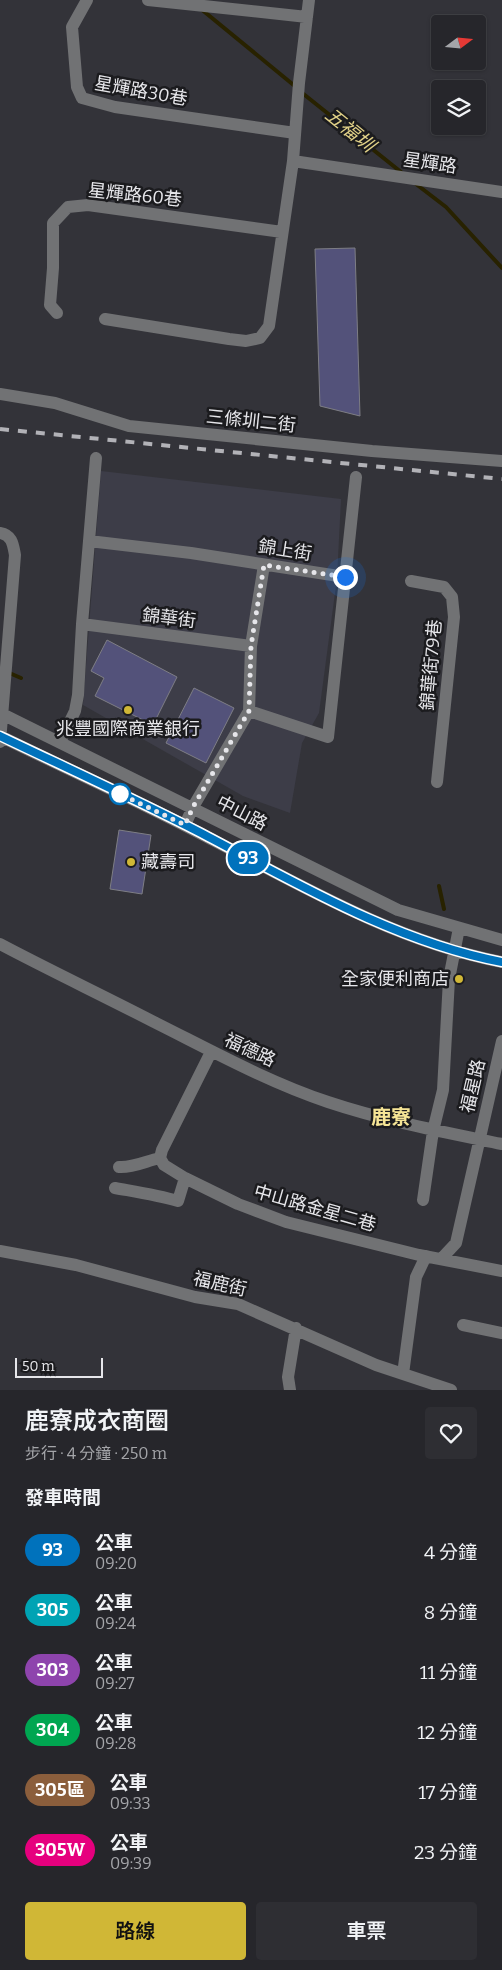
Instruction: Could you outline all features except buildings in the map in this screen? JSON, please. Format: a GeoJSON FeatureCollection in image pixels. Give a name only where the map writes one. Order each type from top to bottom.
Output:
{"type":"FeatureCollection","features":[{"type":"Feature","properties":{"kind":"street","name":"星輝路30巷"},"geometry":{"type":"LineString","coordinates":[[87,0],[72,27],[77,87],[82,98],[115,107],[295,133]]}},
{"type":"Feature","properties":{"kind":"street"},"geometry":{"type":"LineString","coordinates":[[148,0],[307,17]]}},
{"type":"Feature","properties":{"kind":"street"},"geometry":{"type":"LineString","coordinates":[[105,319],[246,341],[260,338],[269,326],[294,161],[295,133],[309,0]]}},
{"type":"Feature","properties":{"kind":"street","name":"星輝路"},"geometry":{"type":"LineString","coordinates":[[294,161],[502,192]]}},
{"type":"Feature","properties":{"kind":"street","name":"星輝路60巷"},"geometry":{"type":"LineString","coordinates":[[57,313],[50,305],[54,268],[54,223],[68,208],[88,205],[282,232]]}},
{"type":"Feature","properties":{"kind":"street","name":"三條圳二街"},"geometry":{"type":"LineString","coordinates":[[0,394],[55,403],[129,426],[372,451],[502,461]]}},
{"type":"Feature","properties":{"kind":"street"},"geometry":{"type":"LineString","coordinates":[[60,742],[75,711],[78,695],[96,458]]}},
{"type":"Feature","properties":{"kind":"street"},"geometry":{"type":"LineString","coordinates":[[249,711],[328,737],[356,477]]}},
{"type":"Feature","properties":{"kind":"street"},"geometry":{"type":"LineString","coordinates":[[0,533],[6,534],[12,540],[15,554],[3,658],[0,738]]}},
{"type":"Feature","properties":{"kind":"street","name":"錦上街"},"geometry":{"type":"LineString","coordinates":[[89,541],[190,553],[345,577]]}},
{"type":"Feature","properties":{"kind":"street"},"geometry":{"type":"LineString","coordinates":[[185,825],[193,807],[249,711],[251,646],[264,565]]}},
{"type":"Feature","properties":{"kind":"street","name":"錦華街79巷"},"geometry":{"type":"LineString","coordinates":[[411,581],[444,587],[452,597],[453,604],[454,618],[438,782]]}},
{"type":"Feature","properties":{"kind":"street","name":"錦華街"},"geometry":{"type":"LineString","coordinates":[[82,624],[251,646]]}},
{"type":"Feature","properties":{"kind":"street","name":"中山路"},"geometry":{"type":"LineString","coordinates":[[1,714],[193,807],[398,910],[502,940]]}},
{"type":"Feature","properties":{"kind":"street","name":"中山路"},"geometry":{"type":"LineString","coordinates":[[0,738],[185,825],[384,927],[456,950],[502,962]]}},
{"type":"Feature","properties":{"kind":"street"},"geometry":{"type":"LineString","coordinates":[[423,1200],[434,1131],[443,1090],[449,979],[459,928]]}},
{"type":"Feature","properties":{"kind":"street","name":"福德路"},"geometry":{"type":"LineString","coordinates":[[0,944],[211,1052],[327,1102],[434,1131],[502,1144]]}},
{"type":"Feature","properties":{"kind":"street","name":"福星路"},"geometry":{"type":"LineString","coordinates":[[442,1258],[456,1243],[502,1042]]}},
{"type":"Feature","properties":{"kind":"street"},"geometry":{"type":"LineString","coordinates":[[119,1167],[128,1168],[148,1160],[160,1158],[211,1052]]}},
{"type":"Feature","properties":{"kind":"street","name":"中山路金星二巷"},"geometry":{"type":"LineString","coordinates":[[160,1158],[164,1165],[185,1178],[238,1204],[286,1222],[426,1256],[502,1272]]}},
{"type":"Feature","properties":{"kind":"street"},"geometry":{"type":"LineString","coordinates":[[115,1188],[147,1195],[154,1194],[178,1201],[185,1178]]}},
{"type":"Feature","properties":{"kind":"street","name":"福鹿街"},"geometry":{"type":"LineString","coordinates":[[0,1251],[76,1265],[195,1297],[238,1304],[376,1365],[451,1390]]}},
{"type":"Feature","properties":{"kind":"street"},"geometry":{"type":"LineString","coordinates":[[403,1374],[416,1277],[426,1256]]}},
{"type":"Feature","properties":{"kind":"street"},"geometry":{"type":"LineString","coordinates":[[463,1325],[502,1333]]}},
{"type":"Feature","properties":{"kind":"street"},"geometry":{"type":"LineString","coordinates":[[290,1390],[288,1377],[296,1328]]}},
{"type":"Feature","properties":{"kind":"shaded area"},"geometry":{"type":"Polygon","coordinates":[[[101,471],[341,499],[337,578],[319,713],[302,743],[290,813],[243,796],[83,705],[101,471]]]}},
{"type":"Feature","properties":{"kind":"waterway","name":"五福圳"},"geometry":{"type":"LineString","coordinates":[[201,9],[296,87]]}},
{"type":"Feature","properties":{"kind":"waterway","name":"五福圳"},"geometry":{"type":"LineString","coordinates":[[301,92],[401,172]]}},
{"type":"Feature","properties":{"kind":"waterway","name":"五福圳"},"geometry":{"type":"LineString","coordinates":[[416,184],[446,207],[502,268]]}},
{"type":"Feature","properties":{"kind":"waterway"},"geometry":{"type":"LineString","coordinates":[[7,672],[21,678]]}},
{"type":"Feature","properties":{"kind":"waterway"},"geometry":{"type":"LineString","coordinates":[[439,886],[444,909]]}},
{"type":"Feature","properties":{"kind":"railway"},"geometry":{"type":"LineString","coordinates":[[0,429],[502,479]]}},
{"type":"Feature","properties":{"kind":"bus line","name":"93"},"geometry":{"type":"LineString","coordinates":[[0,736],[185,825],[384,927],[485,959],[502,962]]}},
{"type":"Feature","properties":{"kind":"place","name":"兆豐國際商業銀行"},"geometry":{"type":"Point","coordinates":[128,710]}},
{"type":"Feature","properties":{"kind":"place","name":"藏壽司"},"geometry":{"type":"Point","coordinates":[131,862]}},
{"type":"Feature","properties":{"kind":"place","name":"全家便利商店"},"geometry":{"type":"Point","coordinates":[459,979]}},
{"type":"Feature","properties":{"kind":"district","name":"鹿寮"},"geometry":{"type":"Point","coordinates":[391,1117]}},
{"type":"Feature","properties":{"kind":"route"},"geometry":{"type":"LineString","coordinates":[[120,794],[118,793],[185,825],[193,807],[249,711],[251,646],[264,565],[345,577]]}}]}
